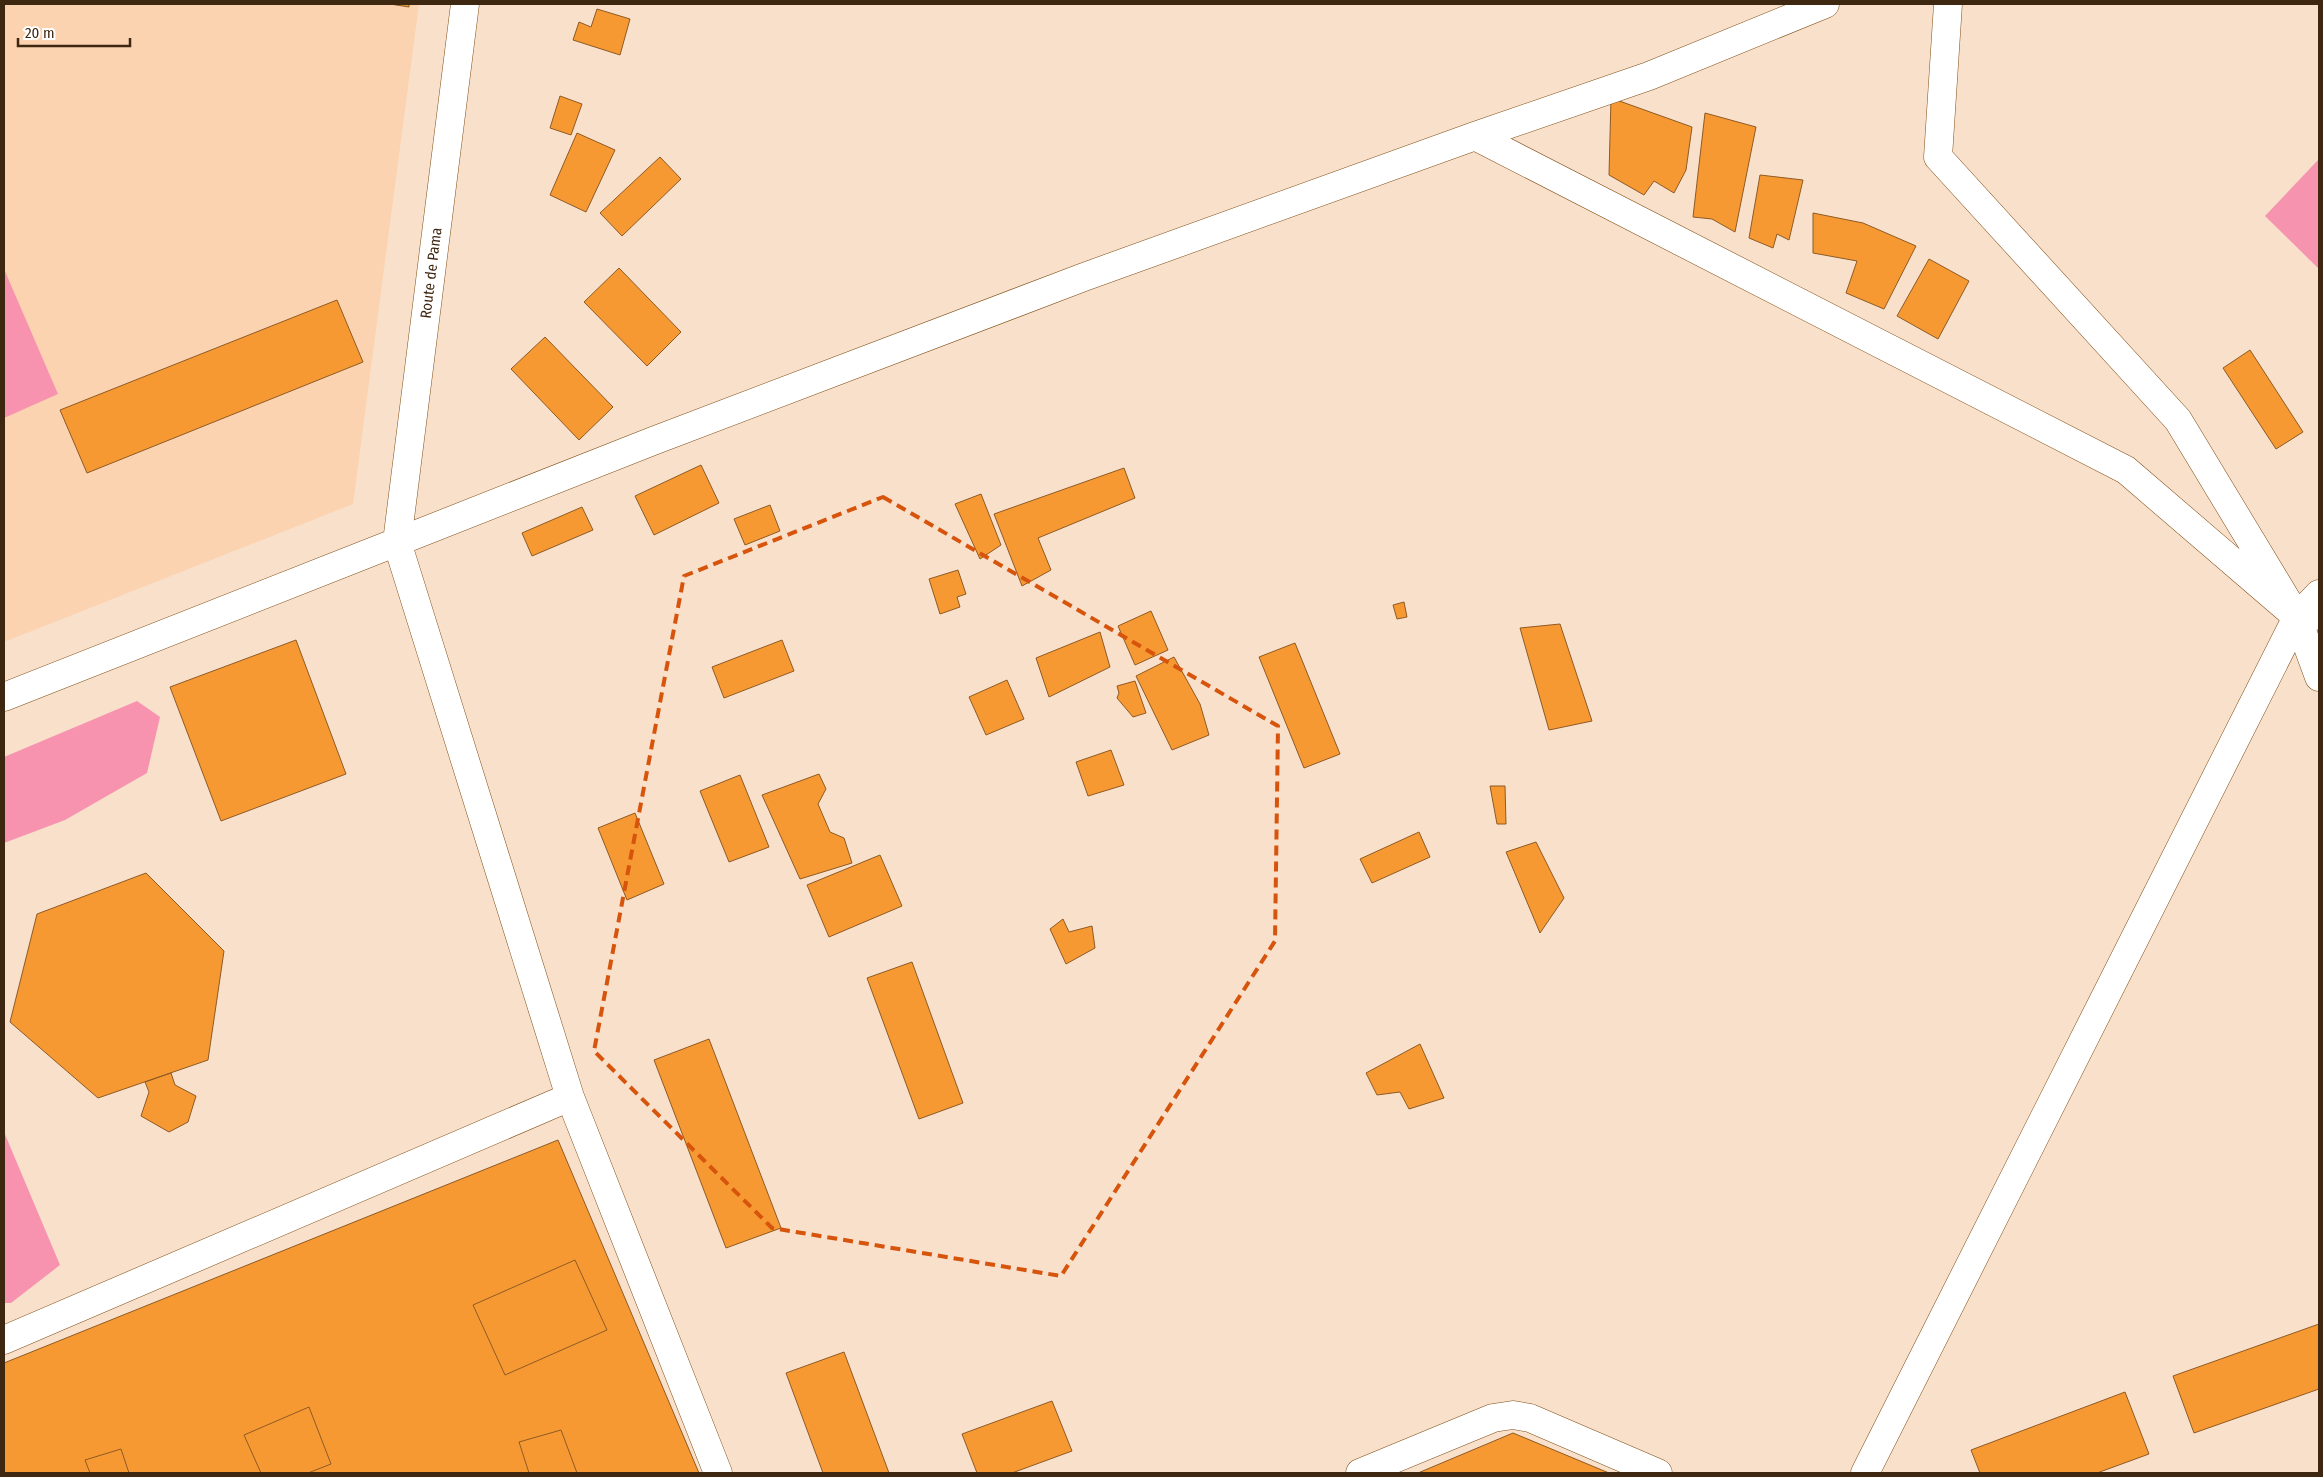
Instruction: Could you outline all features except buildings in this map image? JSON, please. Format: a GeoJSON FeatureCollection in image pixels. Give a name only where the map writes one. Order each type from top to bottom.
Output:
{"type":"FeatureCollection","features":[{"type":"Feature","properties":{"kind":"main road","name":"Route de Pama"},"geometry":{"type":"LineString","coordinates":[[396,542],[465,4]]}},
{"type":"Feature","properties":{"kind":"main road"},"geometry":{"type":"LineString","coordinates":[[4,697],[654,441],[1075,281],[1475,136],[1649,76],[1825,4]]}},
{"type":"Feature","properties":{"kind":"main road"},"geometry":{"type":"LineString","coordinates":[[1948,4],[1938,156],[2178,420],[2308,617],[2319,677]]}},
{"type":"Feature","properties":{"kind":"main road"},"geometry":{"type":"LineString","coordinates":[[1475,136],[2126,470],[2308,617]]}},
{"type":"Feature","properties":{"kind":"main road"},"geometry":{"type":"LineString","coordinates":[[396,542],[570,1096],[718,1473]]}},
{"type":"Feature","properties":{"kind":"main road"},"geometry":{"type":"LineString","coordinates":[[1865,1473],[2319,594]]}},
{"type":"Feature","properties":{"kind":"main road"},"geometry":{"type":"LineString","coordinates":[[4,1340],[570,1096]]}},
{"type":"Feature","properties":{"kind":"main road"},"geometry":{"type":"LineString","coordinates":[[1360,1473],[1493,1418],[1513,1415],[1530,1418],[1658,1473]]}},
{"type":"Feature","properties":{"kind":"highlighted area"},"geometry":{"type":"Polygon","coordinates":[[[883,497],[1278,726],[1275,941],[1061,1276],[772,1228],[594,1051],[684,576],[883,497]]]}},
{"type":"Feature","properties":{"kind":"shaded area"},"geometry":{"type":"Polygon","coordinates":[[[4,4],[419,4],[353,504],[4,642],[4,4]]]}},
{"type":"Feature","properties":{"kind":"shaded area"},"geometry":{"type":"Polygon","coordinates":[[[2319,159],[2319,269],[2265,216],[2319,159]]]}},
{"type":"Feature","properties":{"kind":"shaded area"},"geometry":{"type":"Polygon","coordinates":[[[4,269],[58,394],[4,418],[4,269]]]}},
{"type":"Feature","properties":{"kind":"shaded area"},"geometry":{"type":"Polygon","coordinates":[[[137,701],[160,717],[147,773],[65,820],[4,843],[4,757],[137,701]]]}},
{"type":"Feature","properties":{"kind":"shaded area"},"geometry":{"type":"Polygon","coordinates":[[[4,1132],[60,1265],[11,1303],[4,1303],[4,1132]]]}}]}
